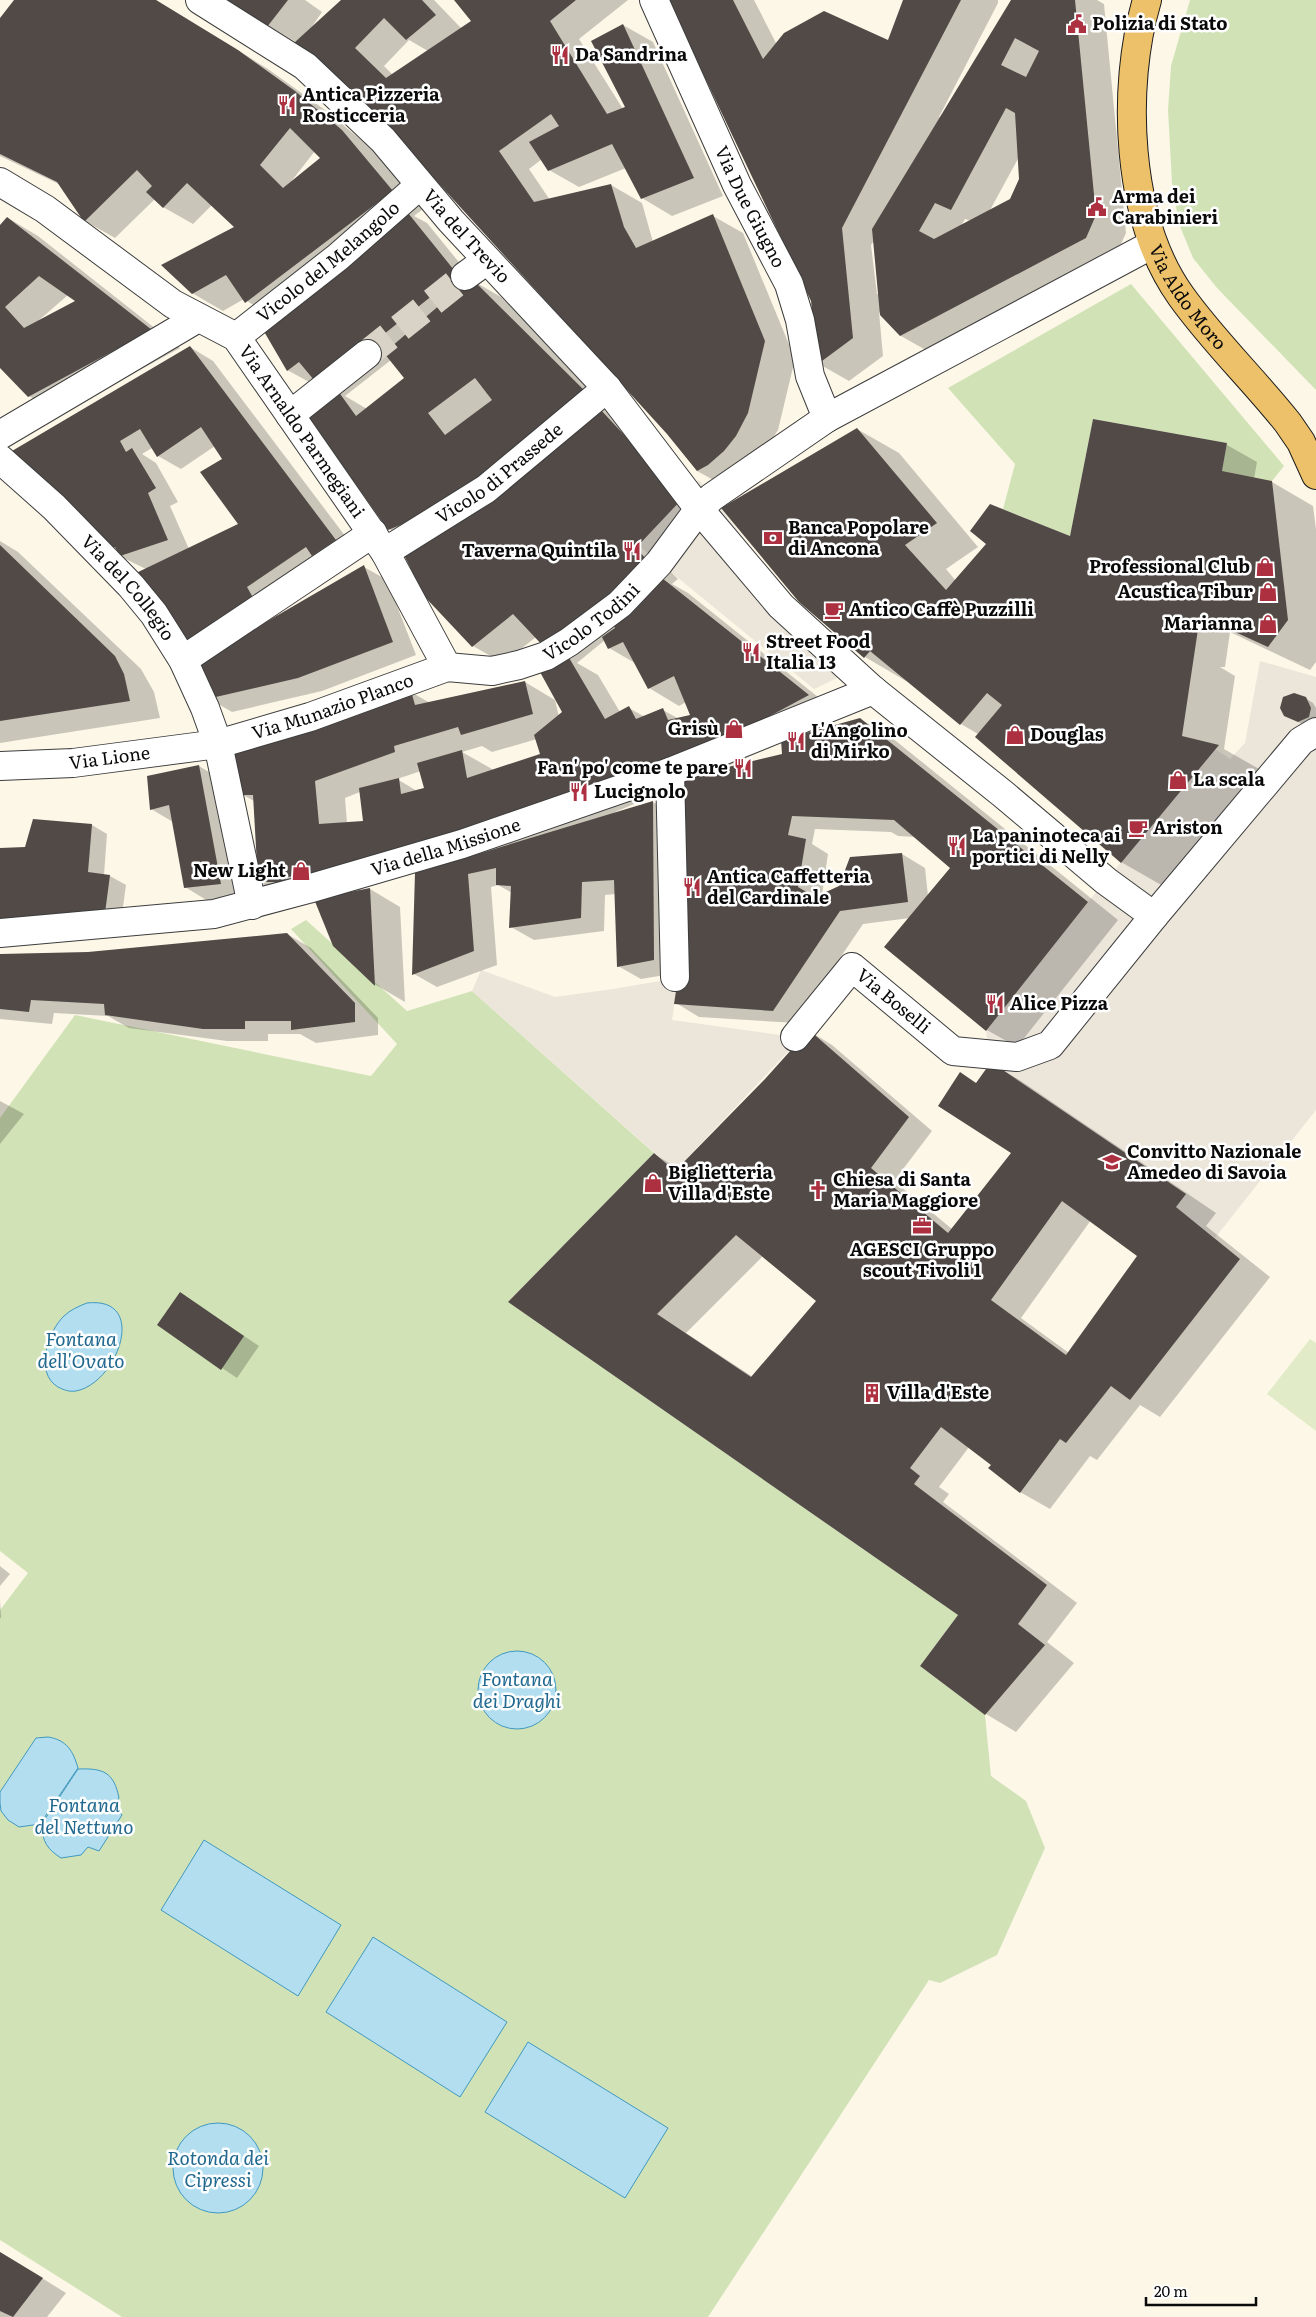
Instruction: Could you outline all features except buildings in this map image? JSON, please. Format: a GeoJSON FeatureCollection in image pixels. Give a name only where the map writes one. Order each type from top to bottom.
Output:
{"type":"FeatureCollection","features":[{"type":"Feature","properties":{"kind":"main road","name":"Via Aldo Moro"},"geometry":{"type":"LineString","coordinates":[[1147,0],[1138,44],[1132,113],[1138,182],[1144,214],[1153,244],[1181,296],[1288,423],[1301,442],[1316,475]]}},
{"type":"Feature","properties":{"kind":"street","name":"Via del Trevio"},"geometry":{"type":"LineString","coordinates":[[200,0],[305,66],[383,140],[420,185],[487,260],[607,388],[699,509],[781,606],[874,690],[1003,794],[1106,881],[1154,916]]}},
{"type":"Feature","properties":{"kind":"street","name":"Via Due Giugno"},"geometry":{"type":"LineString","coordinates":[[654,0],[737,185],[788,284],[800,320],[810,376],[827,418]]}},
{"type":"Feature","properties":{"kind":"street","name":"Via Arnaldo Parmegiani"},"geometry":{"type":"LineString","coordinates":[[0,182],[45,209],[150,289],[198,318],[236,337],[379,542],[448,667]]}},
{"type":"Feature","properties":{"kind":"street","name":"Vicolo del Melangolo"},"geometry":{"type":"LineString","coordinates":[[236,337],[338,257],[420,185]]}},
{"type":"Feature","properties":{"kind":"street"},"geometry":{"type":"LineString","coordinates":[[699,509],[722,489],[827,418],[1153,244]]}},
{"type":"Feature","properties":{"kind":"street"},"geometry":{"type":"LineString","coordinates":[[465,276],[487,260]]}},
{"type":"Feature","properties":{"kind":"street"},"geometry":{"type":"LineString","coordinates":[[0,435],[34,413],[198,318]]}},
{"type":"Feature","properties":{"kind":"street"},"geometry":{"type":"LineString","coordinates":[[290,415],[367,354]]}},
{"type":"Feature","properties":{"kind":"street","name":"Vicolo di Prassede"},"geometry":{"type":"LineString","coordinates":[[183,660],[379,542],[486,489],[607,388]]}},
{"type":"Feature","properties":{"kind":"street","name":"Via del Collegio"},"geometry":{"type":"LineString","coordinates":[[0,459],[54,507],[131,586],[154,614],[183,660],[206,708],[218,744],[252,904]]}},
{"type":"Feature","properties":{"kind":"street","name":"Vicolo Todini"},"geometry":{"type":"LineString","coordinates":[[448,667],[481,671],[499,670],[534,661],[558,649],[620,604],[659,563],[699,509]]}},
{"type":"Feature","properties":{"kind":"street","name":"Via Munazio Planco"},"geometry":{"type":"LineString","coordinates":[[218,744],[310,717],[448,667]]}},
{"type":"Feature","properties":{"kind":"street","name":"Via della Missione"},"geometry":{"type":"LineString","coordinates":[[0,933],[214,914],[252,904],[462,844],[670,772],[874,690]]}},
{"type":"Feature","properties":{"kind":"street"},"geometry":{"type":"LineString","coordinates":[[1154,916],[1302,741],[1316,732]]}},
{"type":"Feature","properties":{"kind":"street","name":"Via Lione"},"geometry":{"type":"LineString","coordinates":[[0,766],[73,763],[218,744]]}},
{"type":"Feature","properties":{"kind":"street"},"geometry":{"type":"LineString","coordinates":[[670,772],[675,977]]}},
{"type":"Feature","properties":{"kind":"street","name":"Via Boselli"},"geometry":{"type":"LineString","coordinates":[[795,1037],[852,967],[953,1051],[1017,1057],[1050,1045],[1154,916]]}},
{"type":"Feature","properties":{"kind":"green space"},"geometry":{"type":"Polygon","coordinates":[[[1190,0],[1316,0],[1316,390],[1217,288],[1193,258],[1179,224],[1172,183],[1168,110],[1171,66],[1190,0]]]}},
{"type":"Feature","properties":{"kind":"green space"},"geometry":{"type":"Polygon","coordinates":[[[1131,284],[1284,466],[1272,481],[1222,471],[1227,443],[1093,419],[1070,536],[1003,509],[1015,464],[948,388],[1131,284]]]}},
{"type":"Feature","properties":{"kind":"green space"},"geometry":{"type":"Polygon","coordinates":[[[306,920],[407,1011],[472,991],[654,1153],[508,1302],[958,1615],[920,1666],[985,1715],[991,1776],[1026,1801],[1045,1848],[997,1955],[940,1983],[929,1980],[708,2317],[122,2317],[0,2240],[0,1610],[28,1573],[0,1551],[0,1118],[75,1015],[371,1076],[397,1044],[291,929],[306,920]]]}},
{"type":"Feature","properties":{"kind":"green space"},"geometry":{"type":"Polygon","coordinates":[[[1310,1339],[1316,1343],[1316,1431],[1267,1394],[1310,1339]]]}},
{"type":"Feature","properties":{"kind":"shaded area"},"geometry":{"type":"Polygon","coordinates":[[[699,480],[797,607],[852,671],[814,689],[639,546],[699,480]]]}},
{"type":"Feature","properties":{"kind":"shaded area"},"geometry":{"type":"Polygon","coordinates":[[[1260,661],[1316,677],[1316,1110],[1215,1238],[1176,1207],[1186,1194],[991,1062],[986,1031],[1088,902],[1215,749],[1230,759],[1245,743],[1260,661]]]}},
{"type":"Feature","properties":{"kind":"shaded area"},"geometry":{"type":"Polygon","coordinates":[[[481,970],[555,997],[678,978],[672,1020],[795,1037],[799,1040],[675,1171],[472,991],[481,970]]]}},
{"type":"Feature","properties":{"kind":"water","name":"Fontana dell'Ovato"},"geometry":{"type":"Polygon","coordinates":[[[87,1303],[106,1304],[117,1313],[122,1326],[120,1341],[114,1358],[104,1373],[91,1385],[71,1391],[58,1387],[51,1381],[45,1362],[46,1352],[53,1331],[58,1323],[69,1312],[87,1303]]]}},
{"type":"Feature","properties":{"kind":"water","name":"Fontana dei Draghi"},"geometry":{"type":"Polygon","coordinates":[[[509,1651],[525,1651],[539,1657],[550,1668],[556,1682],[556,1698],[550,1712],[539,1723],[525,1729],[509,1729],[495,1723],[484,1712],[478,1698],[478,1682],[484,1668],[495,1657],[509,1651]]]}},
{"type":"Feature","properties":{"kind":"water","name":"Fontana del Nettuno"},"geometry":{"type":"Polygon","coordinates":[[[36,1738],[55,1738],[68,1747],[74,1756],[78,1768],[40,1824],[19,1827],[8,1820],[1,1811],[0,1792],[36,1738]]]}},
{"type":"Feature","properties":{"kind":"water","name":"Fontana del Nettuno"},"geometry":{"type":"Polygon","coordinates":[[[78,1769],[94,1769],[106,1773],[110,1777],[117,1789],[119,1798],[114,1806],[122,1815],[99,1851],[88,1847],[81,1855],[61,1858],[46,1844],[41,1825],[78,1769]]]}},
{"type":"Feature","properties":{"kind":"water"},"geometry":{"type":"Polygon","coordinates":[[[204,1840],[341,1925],[298,1996],[161,1910],[204,1840]]]}},
{"type":"Feature","properties":{"kind":"water"},"geometry":{"type":"Polygon","coordinates":[[[373,1937],[507,2022],[460,2097],[326,2012],[373,1937]]]}},
{"type":"Feature","properties":{"kind":"water"},"geometry":{"type":"Polygon","coordinates":[[[528,2042],[668,2128],[625,2198],[485,2112],[528,2042]]]}},
{"type":"Feature","properties":{"kind":"water","name":"Rotonda dei Cipressi"},"geometry":{"type":"Polygon","coordinates":[[[218,2123],[235,2127],[250,2136],[259,2151],[263,2168],[259,2185],[250,2200],[235,2209],[218,2213],[201,2209],[186,2200],[177,2185],[173,2168],[177,2151],[186,2136],[201,2127],[218,2123]]]}},
{"type":"Feature","properties":{"kind":"tunnel"},"geometry":{"type":"LineString","coordinates":[[367,354],[465,276]]}},
{"type":"Feature","properties":{"kind":"place","name":"Polizia di Stato"},"geometry":{"type":"Point","coordinates":[1077,24]}},
{"type":"Feature","properties":{"kind":"place","name":"Da Sandrina"},"geometry":{"type":"Point","coordinates":[560,55]}},
{"type":"Feature","properties":{"kind":"place","name":"Antica Pizzeria Rosticceria"},"geometry":{"type":"Point","coordinates":[287,105]}},
{"type":"Feature","properties":{"kind":"place","name":"Arma dei Carabinieri"},"geometry":{"type":"Point","coordinates":[1097,207]}},
{"type":"Feature","properties":{"kind":"place","name":"Banca Popolare di Ancona"},"geometry":{"type":"Point","coordinates":[773,538]}},
{"type":"Feature","properties":{"kind":"place","name":"Taverna Quintila"},"geometry":{"type":"Point","coordinates":[632,551]}},
{"type":"Feature","properties":{"kind":"place","name":"Professional Club"},"geometry":{"type":"Point","coordinates":[1265,567]}},
{"type":"Feature","properties":{"kind":"place","name":"Acustica Tibur"},"geometry":{"type":"Point","coordinates":[1268,592]}},
{"type":"Feature","properties":{"kind":"place","name":"Antico Caffè Puzzilli"},"geometry":{"type":"Point","coordinates":[834,610]}},
{"type":"Feature","properties":{"kind":"place","name":"Marianna"},"geometry":{"type":"Point","coordinates":[1268,624]}},
{"type":"Feature","properties":{"kind":"place","name":"Street Food Italia 13"},"geometry":{"type":"Point","coordinates":[751,652]}},
{"type":"Feature","properties":{"kind":"place","name":"Grisù"},"geometry":{"type":"Point","coordinates":[734,729]}},
{"type":"Feature","properties":{"kind":"place","name":"Douglas"},"geometry":{"type":"Point","coordinates":[1015,735]}},
{"type":"Feature","properties":{"kind":"place","name":"L'Angolino di Mirko"},"geometry":{"type":"Point","coordinates":[796,741]}},
{"type":"Feature","properties":{"kind":"place","name":"Fa n' po' come te pare"},"geometry":{"type":"Point","coordinates":[743,768]}},
{"type":"Feature","properties":{"kind":"place","name":"La scala"},"geometry":{"type":"Point","coordinates":[1178,780]}},
{"type":"Feature","properties":{"kind":"place","name":"Lucignolo"},"geometry":{"type":"Point","coordinates":[579,792]}},
{"type":"Feature","properties":{"kind":"place","name":"Ariston"},"geometry":{"type":"Point","coordinates":[1138,828]}},
{"type":"Feature","properties":{"kind":"place","name":"La paninoteca ai portici di Nelly"},"geometry":{"type":"Point","coordinates":[957,846]}},
{"type":"Feature","properties":{"kind":"place","name":"New Light"},"geometry":{"type":"Point","coordinates":[301,871]}},
{"type":"Feature","properties":{"kind":"place","name":"Antica Caffetteria del Cardinale"},"geometry":{"type":"Point","coordinates":[692,887]}},
{"type":"Feature","properties":{"kind":"place","name":"Alice Pizza"},"geometry":{"type":"Point","coordinates":[995,1004]}},
{"type":"Feature","properties":{"kind":"place","name":"Convitto Nazionale Amedeo di Savoia"},"geometry":{"type":"Point","coordinates":[1112,1162]}},
{"type":"Feature","properties":{"kind":"place","name":"Biglietteria Villa d'Este"},"geometry":{"type":"Point","coordinates":[653,1183]}},
{"type":"Feature","properties":{"kind":"place","name":"Chiesa di Santa Maria Maggiore"},"geometry":{"type":"Point","coordinates":[818,1190]}},
{"type":"Feature","properties":{"kind":"place","name":"AGESCI Gruppo scout Tivoli 1"},"geometry":{"type":"Point","coordinates":[922,1226]}},
{"type":"Feature","properties":{"kind":"place","name":"Villa d'Este"},"geometry":{"type":"Point","coordinates":[872,1393]}}]}
